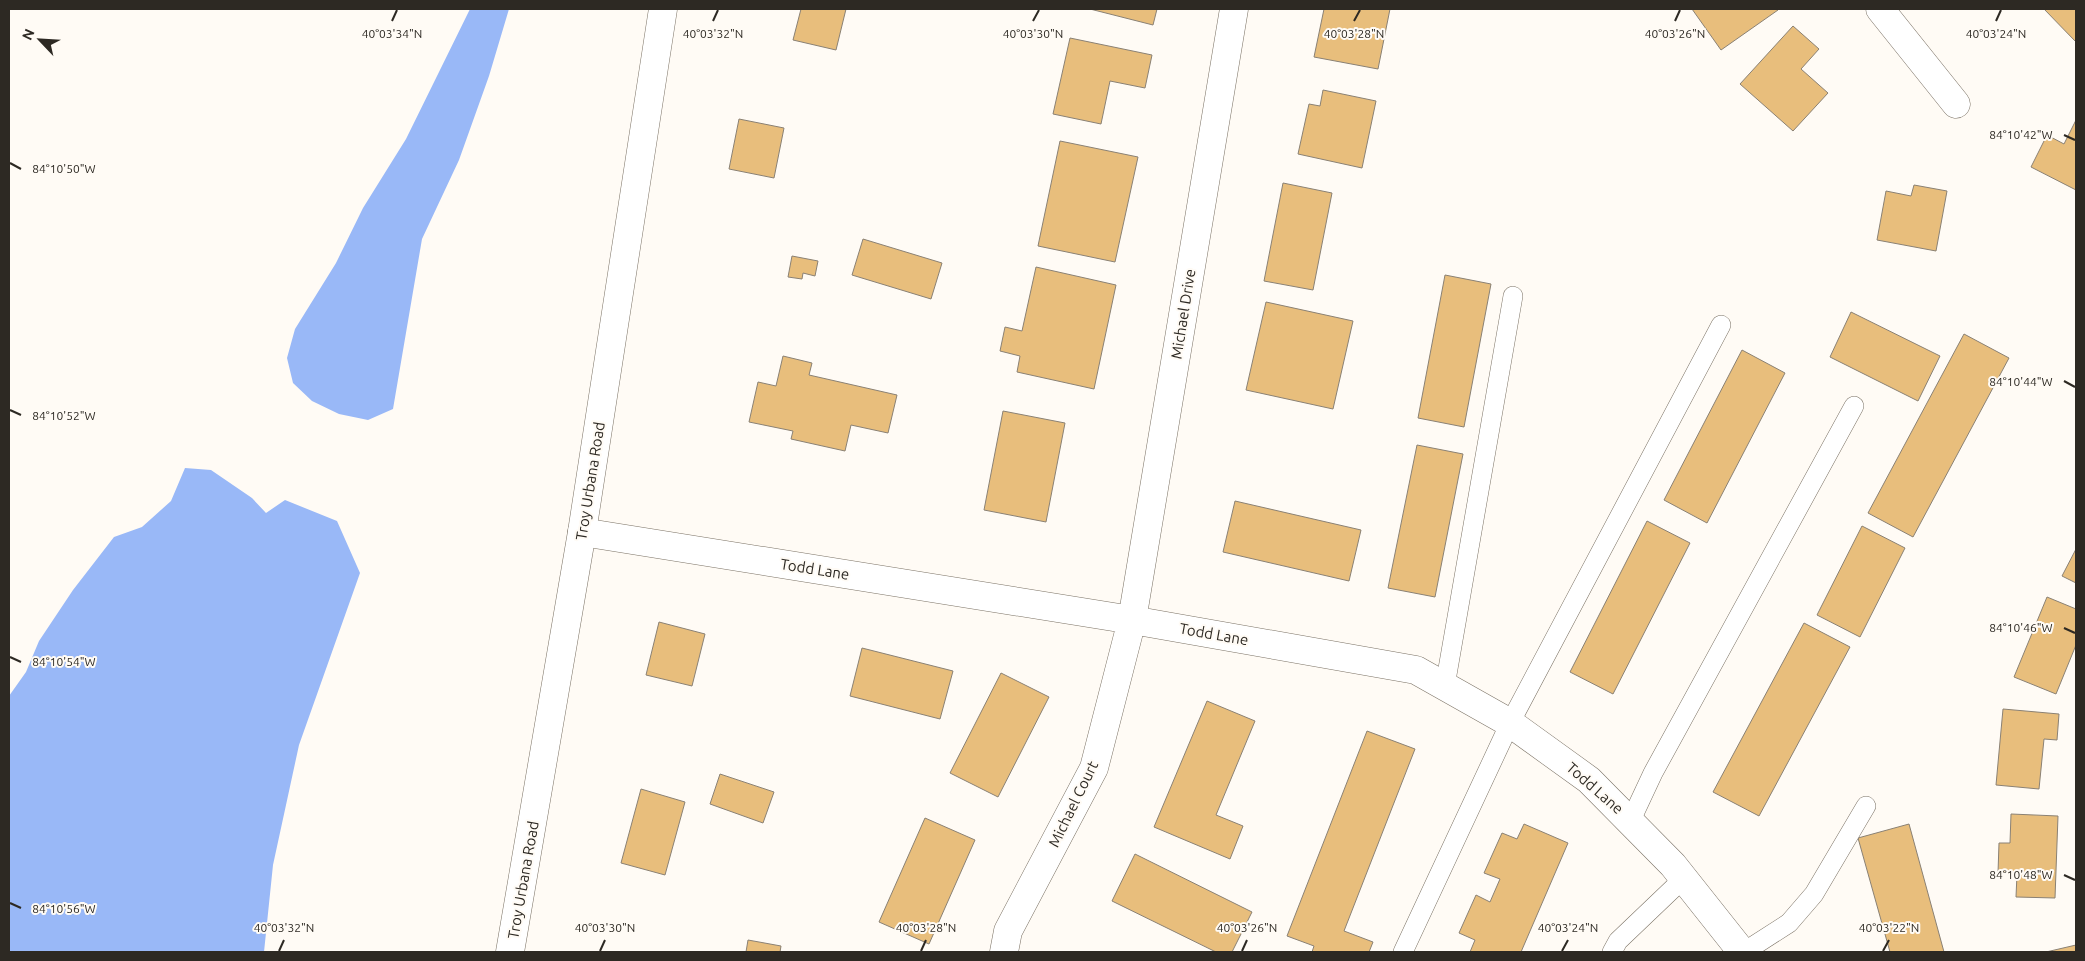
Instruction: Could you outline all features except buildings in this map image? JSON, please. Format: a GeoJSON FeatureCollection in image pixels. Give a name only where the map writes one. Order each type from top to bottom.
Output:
{"type":"FeatureCollection","features":[{"type":"Feature","properties":{"kind":"street","name":"Troy Urbana Road"},"geometry":{"type":"LineString","coordinates":[[510,952],[582,532],[664,9]]}},
{"type":"Feature","properties":{"kind":"street","name":"Michael Drive"},"geometry":{"type":"LineString","coordinates":[[1132,620],[1234,9]]}},
{"type":"Feature","properties":{"kind":"street"},"geometry":{"type":"LineString","coordinates":[[1880,9],[1956,104]]}},
{"type":"Feature","properties":{"kind":"street","name":"Todd Lane"},"geometry":{"type":"LineString","coordinates":[[582,532],[1132,620],[1416,670],[1510,723],[1590,780],[1631,820],[1684,878],[1743,952]]}},
{"type":"Feature","properties":{"kind":"street","name":"Michael Court"},"geometry":{"type":"LineString","coordinates":[[1004,952],[1008,931],[1094,768],[1132,620]]}},
{"type":"Feature","properties":{"kind":"lane"},"geometry":{"type":"LineString","coordinates":[[1444,686],[1513,296]]}},
{"type":"Feature","properties":{"kind":"lane"},"geometry":{"type":"LineString","coordinates":[[1403,952],[1510,723],[1721,325]]}},
{"type":"Feature","properties":{"kind":"lane"},"geometry":{"type":"LineString","coordinates":[[1631,820],[1653,773],[1854,406]]}},
{"type":"Feature","properties":{"kind":"lane"},"geometry":{"type":"LineString","coordinates":[[1743,952],[1789,923],[1814,894],[1866,806]]}},
{"type":"Feature","properties":{"kind":"lane"},"geometry":{"type":"LineString","coordinates":[[1612,952],[1618,941],[1684,878]]}},
{"type":"Feature","properties":{"kind":"water"},"geometry":{"type":"Polygon","coordinates":[[[470,9],[509,9],[489,76],[459,160],[422,239],[393,409],[368,420],[339,414],[312,401],[293,383],[287,358],[295,329],[336,263],[363,208],[406,139],[470,9]]]}},
{"type":"Feature","properties":{"kind":"water"},"geometry":{"type":"Polygon","coordinates":[[[185,468],[211,470],[252,498],[266,513],[285,500],[337,521],[360,573],[299,745],[273,865],[264,952],[9,952],[9,696],[26,672],[39,641],[73,590],[114,537],[142,527],[171,501],[185,468]]]}}]}
